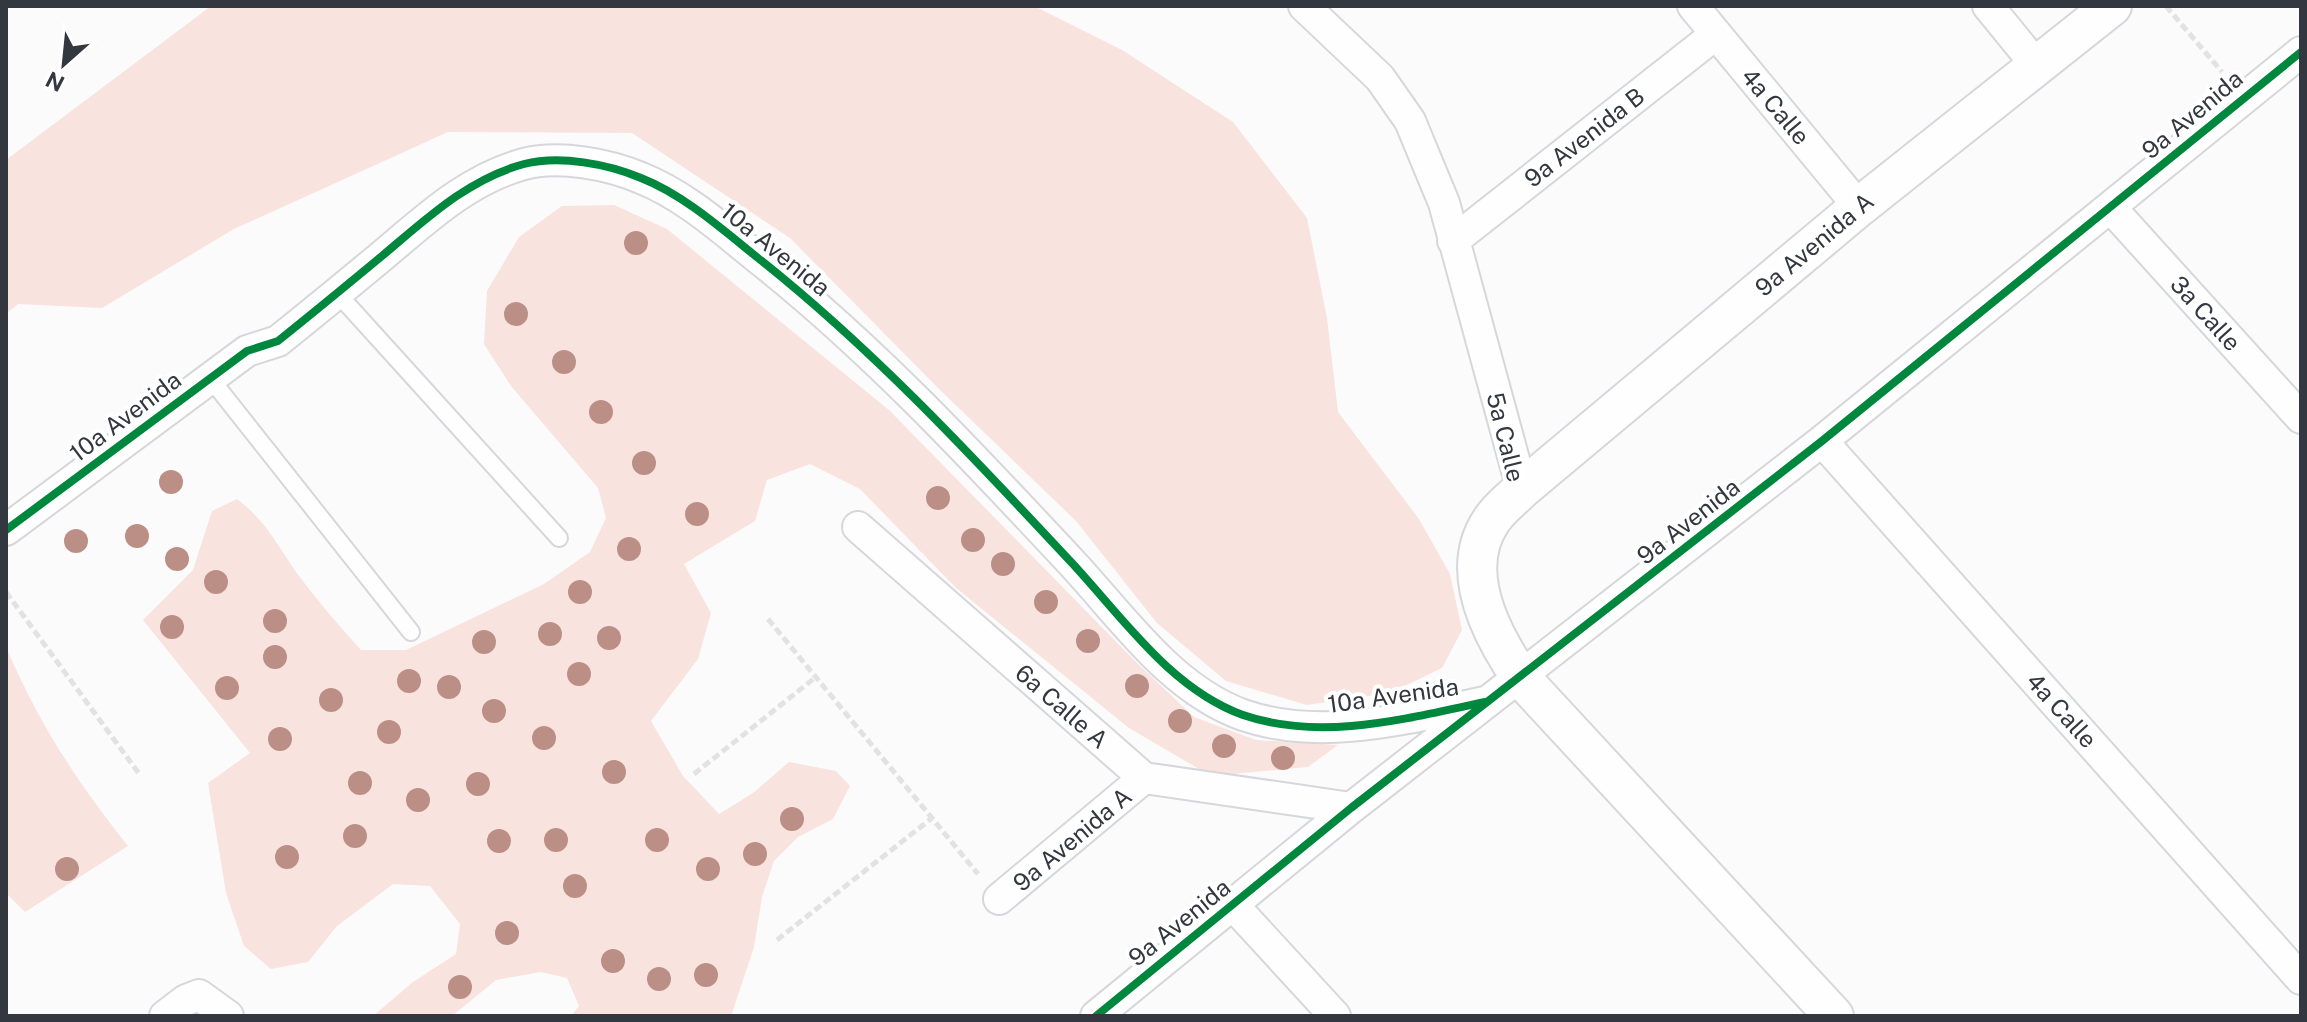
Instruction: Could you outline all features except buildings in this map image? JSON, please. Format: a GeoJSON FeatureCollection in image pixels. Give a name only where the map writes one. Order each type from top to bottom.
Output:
{"type":"FeatureCollection","features":[{"type":"Feature","properties":{"kind":"street","name":"5a Calle"},"geometry":{"type":"LineString","coordinates":[[1304,6],[1380,78],[1410,121],[1444,203],[1522,489],[1489,524],[1479,570],[1486,618],[1497,642],[1522,679],[1834,1016]]}},
{"type":"Feature","properties":{"kind":"street","name":"4a Calle"},"geometry":{"type":"LineString","coordinates":[[1693,6],[1859,207]]}},
{"type":"Feature","properties":{"kind":"street"},"geometry":{"type":"LineString","coordinates":[[1988,6],[2037,66]]}},
{"type":"Feature","properties":{"kind":"street","name":"9a Avenida A"},"geometry":{"type":"LineString","coordinates":[[1522,489],[1859,207],[2112,6]]}},
{"type":"Feature","properties":{"kind":"street","name":"9a Avenida B"},"geometry":{"type":"LineString","coordinates":[[1453,241],[1716,34]]}},
{"type":"Feature","properties":{"kind":"street","name":"9a Avenida"},"geometry":{"type":"LineString","coordinates":[[1096,1016],[1351,808],[1485,702],[1522,679],[1822,441],[2301,52]]}},
{"type":"Feature","properties":{"kind":"street","name":"10a Avenida"},"geometry":{"type":"LineString","coordinates":[[6,530],[247,351],[278,341],[447,202],[492,174],[529,163],[604,166],[643,179],[714,223],[859,344],[953,436],[1193,689],[1246,716],[1304,726],[1350,726],[1401,720],[1485,702]]}},
{"type":"Feature","properties":{"kind":"street","name":"3a Calle"},"geometry":{"type":"LineString","coordinates":[[2111,208],[2301,418]]}},
{"type":"Feature","properties":{"kind":"street","name":"4a Calle"},"geometry":{"type":"LineString","coordinates":[[1822,441],[2301,979]]}},
{"type":"Feature","properties":{"kind":"street","name":"6a Calle A"},"geometry":{"type":"LineString","coordinates":[[858,527],[1144,778]]}},
{"type":"Feature","properties":{"kind":"street"},"geometry":{"type":"LineString","coordinates":[[1144,778],[1351,808]]}},
{"type":"Feature","properties":{"kind":"street","name":"9a Avenida A"},"geometry":{"type":"LineString","coordinates":[[999,899],[1144,778]]}},
{"type":"Feature","properties":{"kind":"street"},"geometry":{"type":"LineString","coordinates":[[1233,905],[1335,1016]]}},
{"type":"Feature","properties":{"kind":"street"},"geometry":{"type":"LineString","coordinates":[[175,1008],[199,995],[228,1016]]}},
{"type":"Feature","properties":{"kind":"lane"},"geometry":{"type":"LineString","coordinates":[[337,293],[559,538]]}},
{"type":"Feature","properties":{"kind":"lane"},"geometry":{"type":"LineString","coordinates":[[210,378],[411,632]]}},
{"type":"Feature","properties":{"kind":"path"},"geometry":{"type":"LineString","coordinates":[[2166,6],[2243,97]]}},
{"type":"Feature","properties":{"kind":"path"},"geometry":{"type":"LineString","coordinates":[[6,592],[140,775]]}},
{"type":"Feature","properties":{"kind":"path"},"geometry":{"type":"LineString","coordinates":[[768,619],[999,899]]}},
{"type":"Feature","properties":{"kind":"path"},"geometry":{"type":"LineString","coordinates":[[694,774],[816,677]]}},
{"type":"Feature","properties":{"kind":"path"},"geometry":{"type":"LineString","coordinates":[[777,940],[932,818]]}},
{"type":"Feature","properties":{"kind":"shaded area"},"geometry":{"type":"Polygon","coordinates":[[[211,6],[1034,6],[1122,50],[1233,122],[1307,218],[1327,318],[1338,412],[1419,519],[1450,574],[1462,630],[1442,668],[1390,693],[1307,705],[1226,681],[1157,623],[1076,521],[939,389],[790,238],[632,133],[448,132],[234,229],[102,308],[18,304],[6,314],[6,160],[211,6]]]}},
{"type":"Feature","properties":{"kind":"shaded area"},"geometry":{"type":"Polygon","coordinates":[[[614,205],[667,229],[889,410],[1194,717],[1256,740],[1338,745],[1308,767],[1211,776],[1129,728],[956,588],[860,489],[810,464],[767,480],[755,521],[684,564],[711,613],[698,659],[651,721],[683,776],[719,814],[753,793],[789,762],[836,771],[850,786],[833,819],[798,837],[774,861],[762,897],[754,947],[731,1016],[571,1016],[579,1006],[567,978],[541,972],[496,980],[452,1016],[373,1016],[413,982],[456,954],[460,924],[430,886],[393,884],[337,926],[308,962],[271,969],[244,946],[226,893],[208,783],[250,753],[143,620],[193,570],[212,511],[237,499],[263,524],[327,612],[361,650],[406,650],[544,584],[590,552],[606,518],[598,488],[511,386],[484,344],[487,291],[519,237],[562,206],[614,205]]]}},
{"type":"Feature","properties":{"kind":"shaded area"},"geometry":{"type":"Polygon","coordinates":[[[7,649],[60,752],[128,846],[25,912],[6,893],[7,649]]]}},
{"type":"Feature","properties":{"kind":"cycle path"},"geometry":{"type":"LineString","coordinates":[[1096,1016],[1351,808],[1822,441],[2301,52]]}},
{"type":"Feature","properties":{"kind":"cycle path"},"geometry":{"type":"LineString","coordinates":[[6,530],[247,351],[278,341],[466,190],[524,164],[553,160],[584,162],[628,173],[657,185],[687,203],[800,293],[882,366],[959,443],[1150,650],[1193,688],[1217,703],[1243,715],[1273,723],[1334,727],[1395,720],[1485,702]]}}]}
